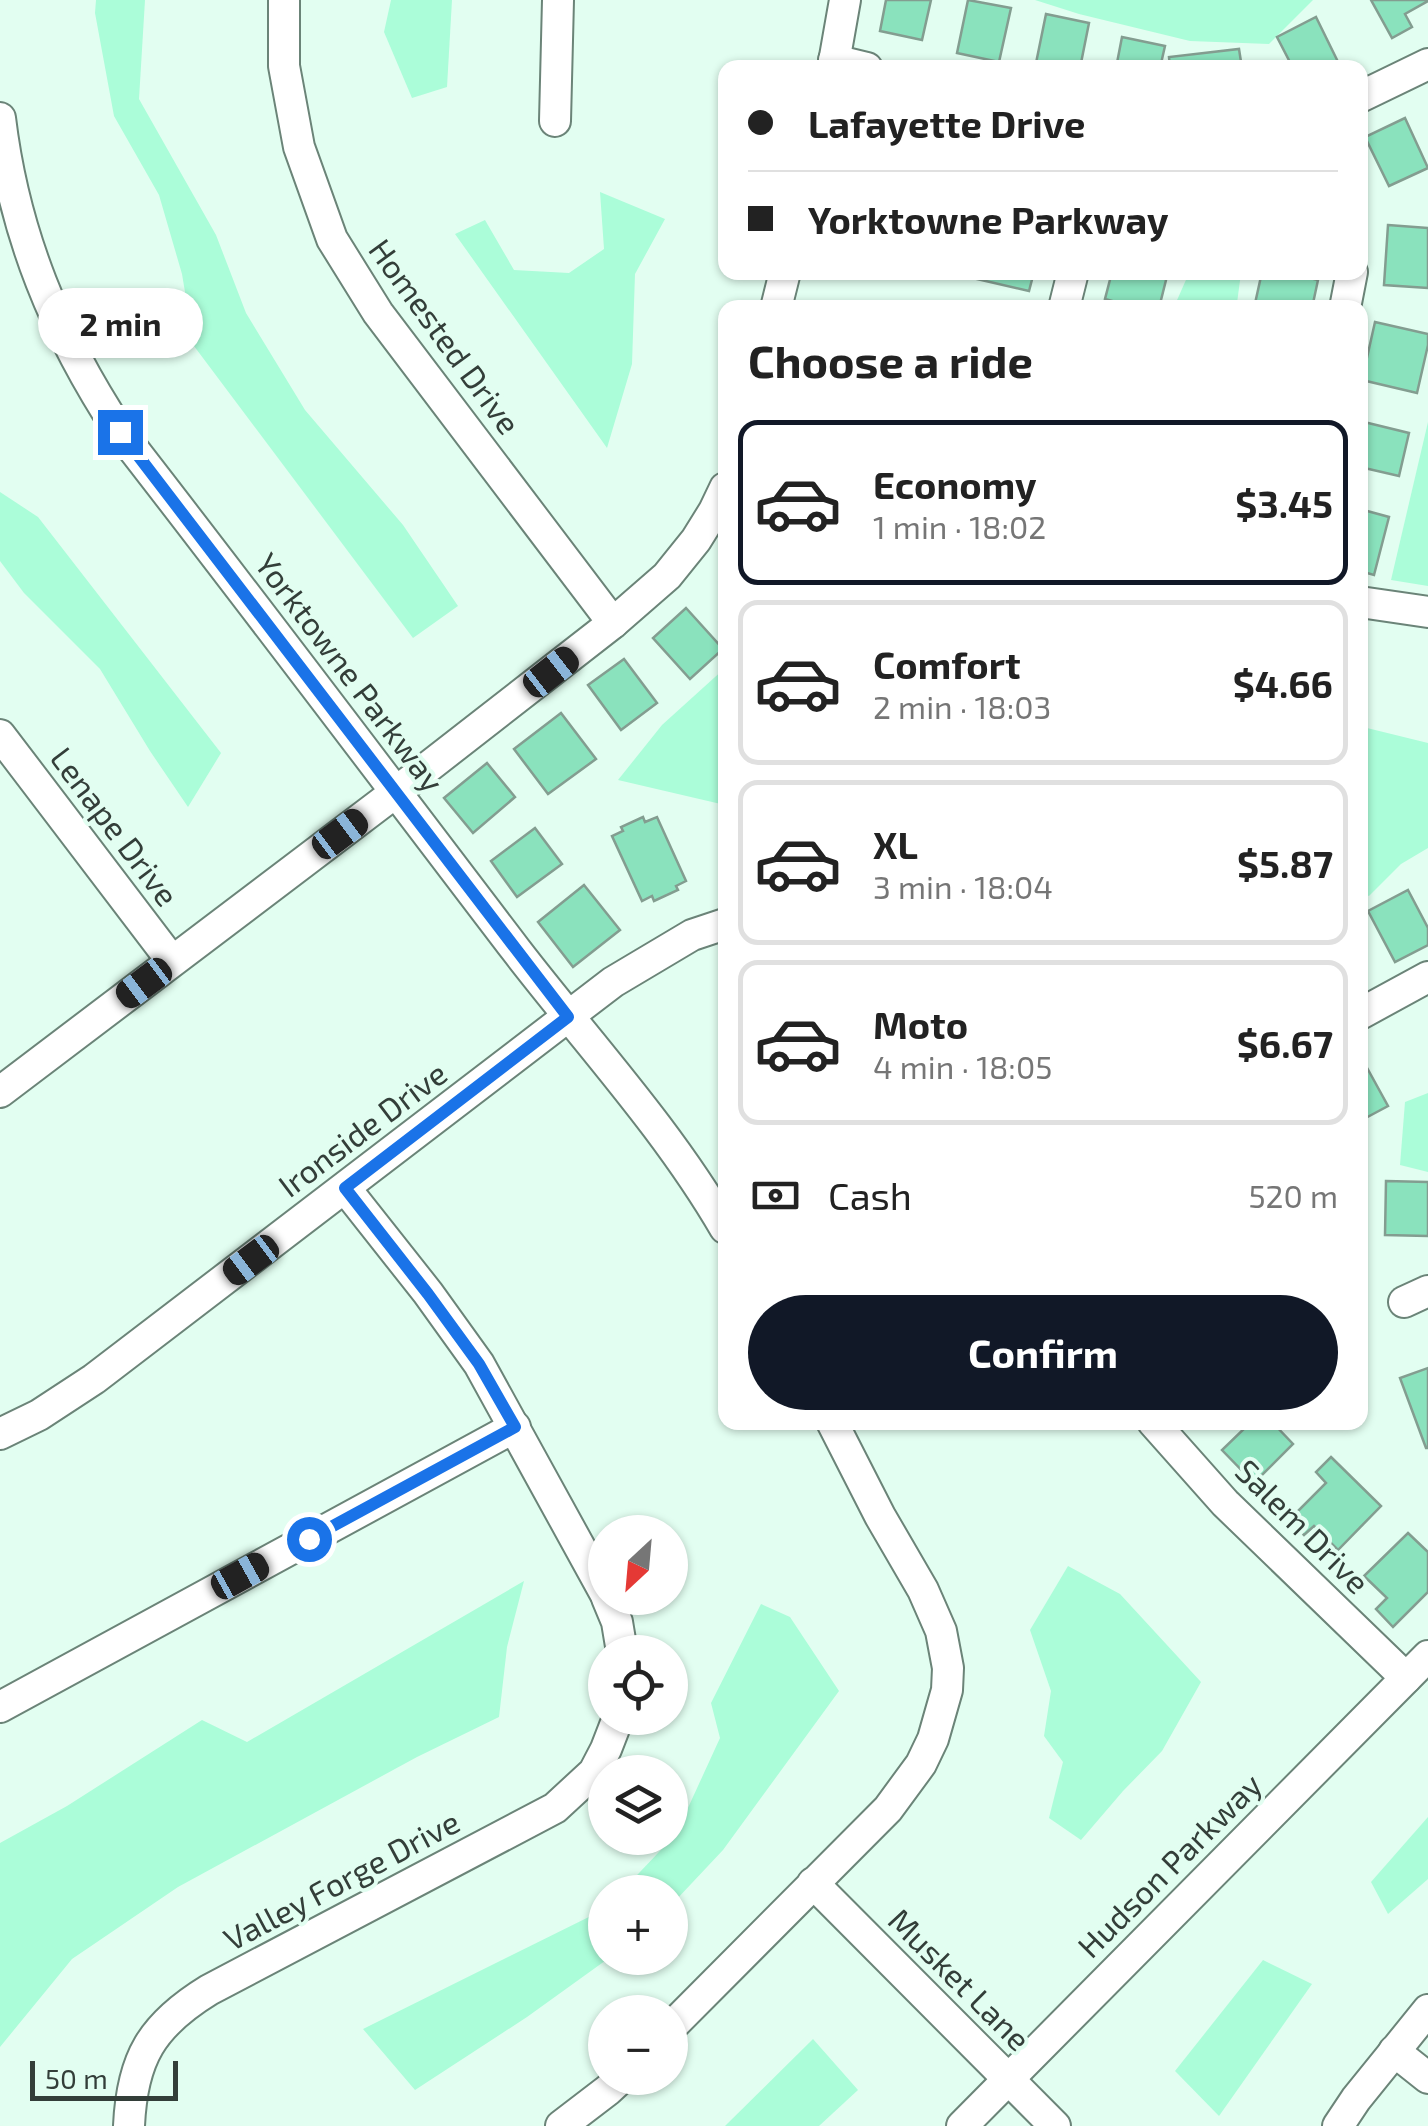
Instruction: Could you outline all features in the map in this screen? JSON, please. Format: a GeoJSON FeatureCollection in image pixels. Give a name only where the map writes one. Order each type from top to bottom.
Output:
{"type":"FeatureCollection","features":[{"type":"Feature","properties":{"kind":"street","name":"Homested Drive"},"geometry":{"type":"LineString","coordinates":[[284,0],[284,66],[299,146],[332,239],[378,313],[613,623]]}},
{"type":"Feature","properties":{"kind":"street"},"geometry":{"type":"LineString","coordinates":[[555,121],[558,0]]}},
{"type":"Feature","properties":{"kind":"street"},"geometry":{"type":"LineString","coordinates":[[834,60],[845,0]]}},
{"type":"Feature","properties":{"kind":"street"},"geometry":{"type":"LineString","coordinates":[[1368,93],[1428,64]]}},
{"type":"Feature","properties":{"kind":"street","name":"Yorktowne Parkway"},"geometry":{"type":"LineString","coordinates":[[0,118],[5,162],[25,241],[50,306],[88,383],[120,432],[662,1134],[718,1218]]}},
{"type":"Feature","properties":{"kind":"street"},"geometry":{"type":"LineString","coordinates":[[0,1092],[613,623],[668,576],[718,503]]}},
{"type":"Feature","properties":{"kind":"street"},"geometry":{"type":"LineString","coordinates":[[1368,603],[1428,612]]}},
{"type":"Feature","properties":{"kind":"street","name":"Lenape Drive"},"geometry":{"type":"LineString","coordinates":[[0,735],[172,962]]}},
{"type":"Feature","properties":{"kind":"street","name":"Ironside Drive"},"geometry":{"type":"LineString","coordinates":[[0,1434],[39,1415],[94,1379],[613,982],[692,935],[718,926]]}},
{"type":"Feature","properties":{"kind":"street"},"geometry":{"type":"LineString","coordinates":[[1368,1010],[1428,977]]}},
{"type":"Feature","properties":{"kind":"street"},"geometry":{"type":"LineString","coordinates":[[345,1188],[479,1364],[588,1562]]}},
{"type":"Feature","properties":{"kind":"street"},"geometry":{"type":"LineString","coordinates":[[0,1707],[515,1427]]}},
{"type":"Feature","properties":{"kind":"street"},"geometry":{"type":"LineString","coordinates":[[688,2010],[888,1810],[921,1764],[948,1690],[942,1631],[836,1430]]}},
{"type":"Feature","properties":{"kind":"street","name":"Salem Drive"},"geometry":{"type":"LineString","coordinates":[[1160,1430],[1225,1503],[1406,1678]]}},
{"type":"Feature","properties":{"kind":"street","name":"Hudson Parkway"},"geometry":{"type":"LineString","coordinates":[[962,2126],[1428,1656]]}},
{"type":"Feature","properties":{"kind":"street","name":"Valley Forge Drive"},"geometry":{"type":"LineString","coordinates":[[129,2126],[134,2076],[144,2051],[182,2006],[555,1808],[594,1772],[611,1735]]}},
{"type":"Feature","properties":{"kind":"street","name":"Musket Lane"},"geometry":{"type":"LineString","coordinates":[[813,1883],[1055,2126]]}},
{"type":"Feature","properties":{"kind":"street"},"geometry":{"type":"LineString","coordinates":[[1338,2126],[1428,2010]]}},
{"type":"Feature","properties":{"kind":"street"},"geometry":{"type":"LineString","coordinates":[[1394,2051],[1428,2078]]}},
{"type":"Feature","properties":{"kind":"street"},"geometry":{"type":"LineString","coordinates":[[561,2126],[601,2095]]}},
{"type":"Feature","properties":{"kind":"green space"},"geometry":{"type":"Polygon","coordinates":[[[96,0],[145,0],[139,99],[216,235],[246,313],[305,410],[403,525],[458,606],[413,638],[194,346],[182,274],[159,195],[114,116],[96,0]]]}},
{"type":"Feature","properties":{"kind":"green space"},"geometry":{"type":"Polygon","coordinates":[[[391,0],[452,0],[447,87],[412,98],[384,32],[391,0]]]}},
{"type":"Feature","properties":{"kind":"green space"},"geometry":{"type":"Polygon","coordinates":[[[1035,0],[1313,0],[1269,44],[1190,41],[1035,0]]]}},
{"type":"Feature","properties":{"kind":"green space"},"geometry":{"type":"Polygon","coordinates":[[[600,192],[665,219],[635,274],[632,364],[607,448],[455,234],[485,220],[514,270],[569,273],[604,249],[600,192]]]}},
{"type":"Feature","properties":{"kind":"green space"},"geometry":{"type":"Polygon","coordinates":[[[1186,280],[1240,280],[1237,300],[1177,300],[1186,280]]]}},
{"type":"Feature","properties":{"kind":"green space"},"geometry":{"type":"Polygon","coordinates":[[[1428,422],[1428,586],[1391,580],[1428,422]]]}},
{"type":"Feature","properties":{"kind":"green space"},"geometry":{"type":"Polygon","coordinates":[[[0,492],[38,517],[221,753],[188,807],[100,669],[24,593],[0,561],[0,492]]]}},
{"type":"Feature","properties":{"kind":"green space"},"geometry":{"type":"Polygon","coordinates":[[[718,674],[718,803],[618,780],[662,725],[718,674]]]}},
{"type":"Feature","properties":{"kind":"green space"},"geometry":{"type":"Polygon","coordinates":[[[1368,728],[1428,743],[1428,848],[1401,864],[1369,896],[1368,728]]]}},
{"type":"Feature","properties":{"kind":"green space"},"geometry":{"type":"Polygon","coordinates":[[[1428,1093],[1428,1172],[1400,1165],[1405,1102],[1428,1093]]]}},
{"type":"Feature","properties":{"kind":"green space"},"geometry":{"type":"Polygon","coordinates":[[[1068,1566],[1120,1594],[1201,1682],[1162,1751],[1081,1840],[1049,1818],[1063,1762],[1044,1736],[1051,1691],[1030,1630],[1068,1566]]]}},
{"type":"Feature","properties":{"kind":"green space"},"geometry":{"type":"Polygon","coordinates":[[[524,1581],[507,1647],[499,1717],[417,1757],[178,1887],[72,1959],[0,2047],[0,1843],[67,1806],[202,1720],[247,1742],[524,1581]]]}},
{"type":"Feature","properties":{"kind":"green space"},"geometry":{"type":"Polygon","coordinates":[[[761,1604],[790,1617],[839,1691],[723,1850],[688,1887],[688,1875],[637,1875],[656,1855],[688,1855],[688,1808],[720,1738],[711,1703],[761,1604]]]}},
{"type":"Feature","properties":{"kind":"green space"},"geometry":{"type":"Polygon","coordinates":[[[1428,1817],[1428,1879],[1388,1914],[1371,1882],[1428,1817]]]}},
{"type":"Feature","properties":{"kind":"green space"},"geometry":{"type":"Polygon","coordinates":[[[588,1917],[588,1973],[415,2090],[363,2029],[588,1917]]]}},
{"type":"Feature","properties":{"kind":"green space"},"geometry":{"type":"Polygon","coordinates":[[[1263,1960],[1312,1984],[1219,2116],[1175,2071],[1263,1960]]]}},
{"type":"Feature","properties":{"kind":"green space"},"geometry":{"type":"Polygon","coordinates":[[[813,2039],[858,2090],[819,2126],[725,2126],[813,2039]]]}},
{"type":"Feature","properties":{"kind":"building"},"geometry":{"type":"Polygon","coordinates":[[[886,0],[931,0],[922,40],[880,31],[886,0]]]}},
{"type":"Feature","properties":{"kind":"building"},"geometry":{"type":"Polygon","coordinates":[[[968,0],[1011,8],[999,60],[957,53],[968,0]]]}},
{"type":"Feature","properties":{"kind":"building"},"geometry":{"type":"Polygon","coordinates":[[[1371,0],[1428,1],[1405,14],[1412,27],[1392,38],[1371,0]]]}},
{"type":"Feature","properties":{"kind":"building"},"geometry":{"type":"Polygon","coordinates":[[[1046,14],[1089,23],[1082,60],[1037,60],[1046,14]]]}},
{"type":"Feature","properties":{"kind":"building"},"geometry":{"type":"Polygon","coordinates":[[[1316,17],[1337,60],[1289,60],[1277,37],[1316,17]]]}},
{"type":"Feature","properties":{"kind":"building"},"geometry":{"type":"Polygon","coordinates":[[[1122,37],[1165,46],[1162,60],[1118,60],[1122,37]]]}},
{"type":"Feature","properties":{"kind":"building"},"geometry":{"type":"Polygon","coordinates":[[[1239,49],[1241,60],[1169,60],[1169,57],[1239,49]]]}},
{"type":"Feature","properties":{"kind":"building"},"geometry":{"type":"Polygon","coordinates":[[[1405,118],[1428,168],[1389,186],[1368,136],[1405,118]]]}},
{"type":"Feature","properties":{"kind":"building"},"geometry":{"type":"Polygon","coordinates":[[[1388,225],[1428,228],[1428,288],[1384,285],[1388,225]]]}},
{"type":"Feature","properties":{"kind":"building"},"geometry":{"type":"Polygon","coordinates":[[[981,280],[1032,280],[1029,291],[981,280]]]}},
{"type":"Feature","properties":{"kind":"building"},"geometry":{"type":"Polygon","coordinates":[[[1110,280],[1166,280],[1161,300],[1105,299],[1110,280]]]}},
{"type":"Feature","properties":{"kind":"building"},"geometry":{"type":"Polygon","coordinates":[[[1260,280],[1318,280],[1314,300],[1256,300],[1260,280]]]}},
{"type":"Feature","properties":{"kind":"building"},"geometry":{"type":"Polygon","coordinates":[[[1375,322],[1428,334],[1417,393],[1368,381],[1368,353],[1375,322]]]}},
{"type":"Feature","properties":{"kind":"building"},"geometry":{"type":"Polygon","coordinates":[[[1368,423],[1409,433],[1399,476],[1368,469],[1368,423]]]}},
{"type":"Feature","properties":{"kind":"building"},"geometry":{"type":"Polygon","coordinates":[[[1368,511],[1389,517],[1374,575],[1368,573],[1368,511]]]}},
{"type":"Feature","properties":{"kind":"building"},"geometry":{"type":"Polygon","coordinates":[[[686,608],[718,643],[718,654],[690,679],[653,638],[686,608]]]}},
{"type":"Feature","properties":{"kind":"building"},"geometry":{"type":"Polygon","coordinates":[[[624,659],[657,703],[621,730],[588,685],[624,659]]]}},
{"type":"Feature","properties":{"kind":"building"},"geometry":{"type":"Polygon","coordinates":[[[561,713],[596,759],[548,794],[514,749],[561,713]]]}},
{"type":"Feature","properties":{"kind":"building"},"geometry":{"type":"Polygon","coordinates":[[[487,763],[515,797],[473,833],[444,798],[487,763]]]}},
{"type":"Feature","properties":{"kind":"building"},"geometry":{"type":"Polygon","coordinates":[[[643,817],[645,822],[657,817],[686,881],[676,886],[678,890],[654,901],[652,896],[642,901],[612,836],[643,817]]]}},
{"type":"Feature","properties":{"kind":"building"},"geometry":{"type":"Polygon","coordinates":[[[535,828],[562,864],[517,897],[491,861],[535,828]]]}},
{"type":"Feature","properties":{"kind":"building"},"geometry":{"type":"Polygon","coordinates":[[[584,885],[620,930],[573,967],[538,922],[584,885]]]}},
{"type":"Feature","properties":{"kind":"building"},"geometry":{"type":"Polygon","coordinates":[[[1408,890],[1428,928],[1428,945],[1395,962],[1368,911],[1408,890]]]}},
{"type":"Feature","properties":{"kind":"building"},"geometry":{"type":"Polygon","coordinates":[[[1368,1070],[1388,1106],[1368,1117],[1368,1070]]]}},
{"type":"Feature","properties":{"kind":"building"},"geometry":{"type":"Polygon","coordinates":[[[1386,1181],[1428,1182],[1428,1236],[1385,1235],[1386,1181]]]}},
{"type":"Feature","properties":{"kind":"building"},"geometry":{"type":"Polygon","coordinates":[[[1428,1368],[1428,1448],[1426,1448],[1400,1378],[1428,1368]]]}},
{"type":"Feature","properties":{"kind":"building"},"geometry":{"type":"Polygon","coordinates":[[[1243,1430],[1280,1430],[1293,1444],[1254,1483],[1222,1450],[1243,1430]]]}},
{"type":"Feature","properties":{"kind":"building"},"geometry":{"type":"Polygon","coordinates":[[[1331,1457],[1381,1506],[1338,1550],[1314,1526],[1304,1535],[1289,1520],[1326,1483],[1316,1472],[1331,1457]]]}},
{"type":"Feature","properties":{"kind":"building"},"geometry":{"type":"Polygon","coordinates":[[[1408,1533],[1428,1552],[1428,1592],[1393,1627],[1376,1609],[1387,1598],[1364,1576],[1408,1533]]]}},
{"type":"Feature","properties":{"kind":"route"},"geometry":{"type":"LineString","coordinates":[[120,432],[568,1017],[345,1188],[479,1364],[515,1427],[309,1539]]}}]}
